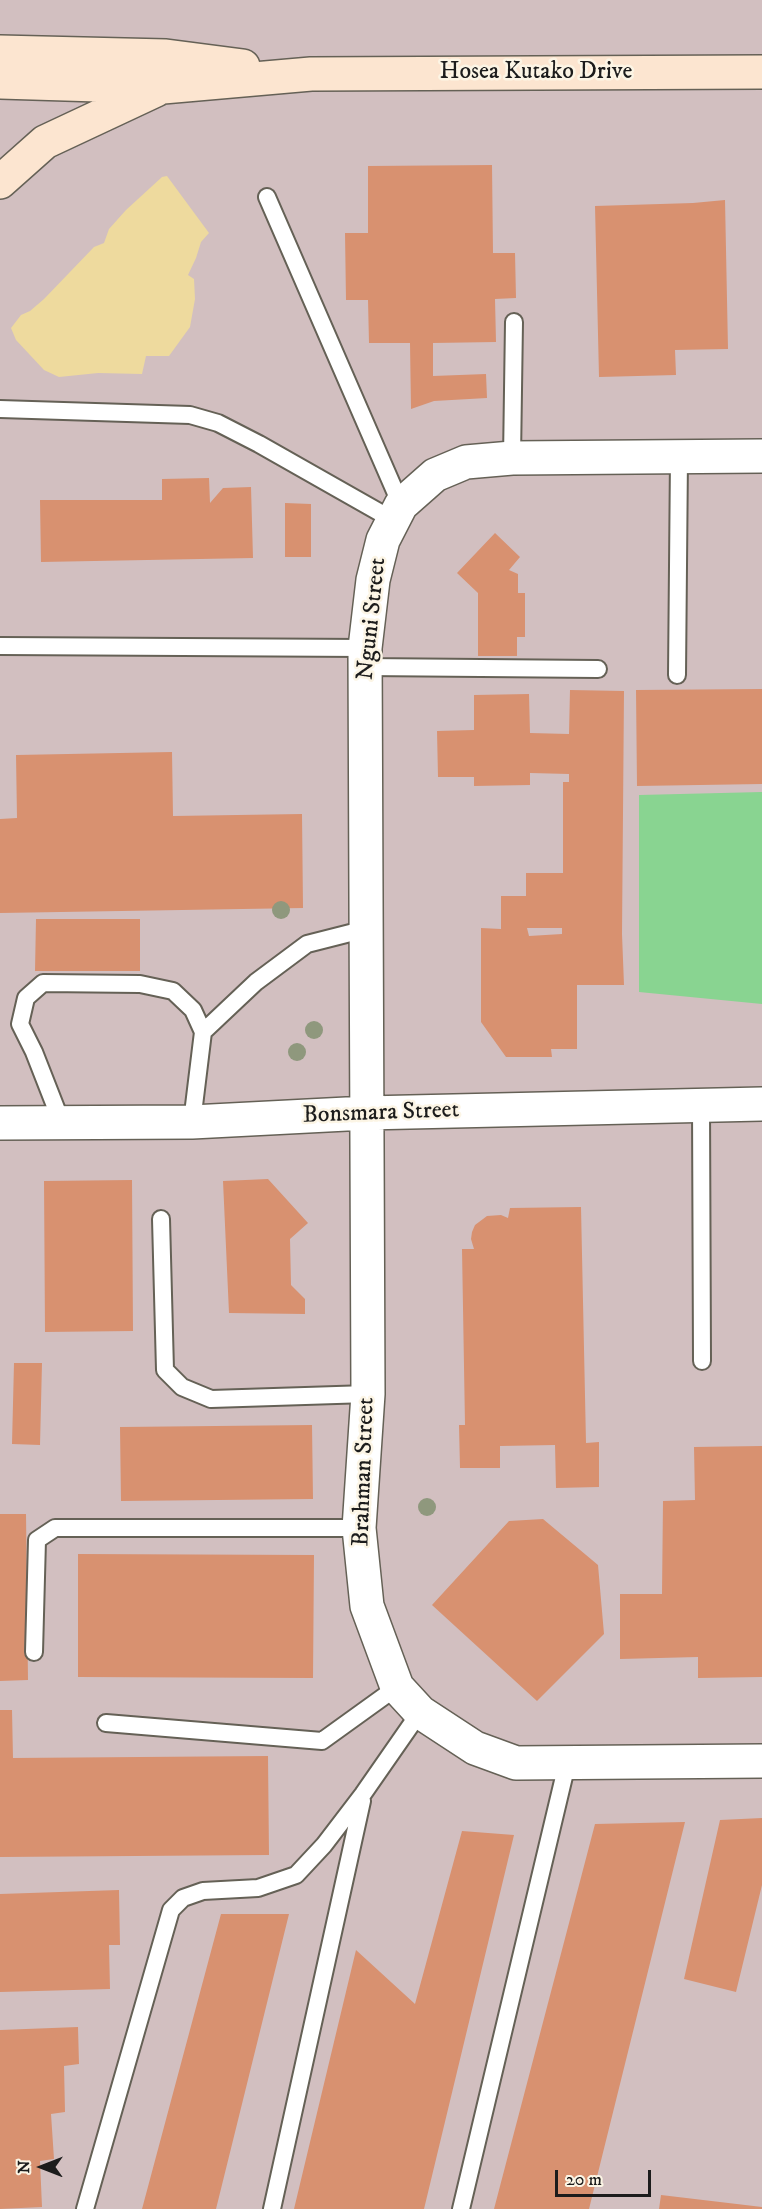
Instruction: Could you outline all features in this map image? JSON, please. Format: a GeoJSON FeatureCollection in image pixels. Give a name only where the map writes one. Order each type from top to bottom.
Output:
{"type":"FeatureCollection","features":[{"type":"Feature","properties":{"kind":"main road","name":"Hosea Kutako Drive"},"geometry":{"type":"LineString","coordinates":[[0,52],[166,56],[310,74]]}},
{"type":"Feature","properties":{"kind":"main road","name":"Hosea Kutako Drive"},"geometry":{"type":"LineString","coordinates":[[0,82],[163,87],[310,74],[762,72]]}},
{"type":"Feature","properties":{"kind":"main road"},"geometry":{"type":"LineString","coordinates":[[0,182],[45,142],[163,87]]}},
{"type":"Feature","properties":{"kind":"street","name":"Nguni Street"},"geometry":{"type":"LineString","coordinates":[[366,1113],[365,658],[373,580],[383,540],[397,513],[435,475],[466,462],[512,458],[762,456]]}},
{"type":"Feature","properties":{"kind":"street","name":"Bonsmara Street"},"geometry":{"type":"LineString","coordinates":[[0,1123],[192,1122],[366,1113],[762,1104]]}},
{"type":"Feature","properties":{"kind":"street","name":"Brahman Street"},"geometry":{"type":"LineString","coordinates":[[366,1113],[368,1394],[358,1528],[367,1606],[397,1687],[420,1712],[475,1748],[516,1763],[762,1761]]}},
{"type":"Feature","properties":{"kind":"lane"},"geometry":{"type":"LineString","coordinates":[[267,197],[397,513]]}},
{"type":"Feature","properties":{"kind":"lane"},"geometry":{"type":"LineString","coordinates":[[512,458],[514,322]]}},
{"type":"Feature","properties":{"kind":"lane"},"geometry":{"type":"LineString","coordinates":[[0,409],[190,415],[218,423],[397,513]]}},
{"type":"Feature","properties":{"kind":"lane"},"geometry":{"type":"LineString","coordinates":[[677,675],[679,457]]}},
{"type":"Feature","properties":{"kind":"lane"},"geometry":{"type":"LineString","coordinates":[[0,646],[365,658],[598,669]]}},
{"type":"Feature","properties":{"kind":"lane"},"geometry":{"type":"LineString","coordinates":[[203,1032],[256,982],[307,944],[366,929]]}},
{"type":"Feature","properties":{"kind":"lane"},"geometry":{"type":"LineString","coordinates":[[61,1121],[34,1052],[20,1024],[26,998],[43,983],[140,984],[173,991],[193,1010],[203,1032],[192,1122]]}},
{"type":"Feature","properties":{"kind":"lane"},"geometry":{"type":"LineString","coordinates":[[701,1104],[702,1361]]}},
{"type":"Feature","properties":{"kind":"lane"},"geometry":{"type":"LineString","coordinates":[[160,1219],[165,1370],[182,1387],[211,1399],[368,1394]]}},
{"type":"Feature","properties":{"kind":"lane"},"geometry":{"type":"LineString","coordinates":[[34,1652],[38,1540],[55,1528],[358,1528]]}},
{"type":"Feature","properties":{"kind":"lane"},"geometry":{"type":"LineString","coordinates":[[106,1723],[322,1741],[397,1687]]}},
{"type":"Feature","properties":{"kind":"lane"},"geometry":{"type":"LineString","coordinates":[[85,2209],[171,1910],[183,1898],[203,1891],[258,1888],[296,1875],[324,1845],[363,1794],[420,1712]]}},
{"type":"Feature","properties":{"kind":"lane"},"geometry":{"type":"LineString","coordinates":[[461,2209],[567,1764]]}},
{"type":"Feature","properties":{"kind":"lane"},"geometry":{"type":"LineString","coordinates":[[272,2209],[363,1794]]}},
{"type":"Feature","properties":{"kind":"shaded area"},"geometry":{"type":"Polygon","coordinates":[[[0,0],[762,0],[762,2209],[0,2209],[0,0]]]}},
{"type":"Feature","properties":{"kind":"green space"},"geometry":{"type":"Polygon","coordinates":[[[762,792],[762,1004],[639,992],[639,795],[762,792]]]}},
{"type":"Feature","properties":{"kind":"sand"},"geometry":{"type":"Polygon","coordinates":[[[167,176],[209,233],[201,242],[188,275],[194,279],[195,299],[190,327],[169,356],[146,356],[142,374],[98,373],[59,377],[44,370],[16,340],[11,328],[21,315],[30,311],[44,299],[94,247],[104,243],[109,229],[126,210],[162,177],[167,176]]]}},
{"type":"Feature","properties":{"kind":"building"},"geometry":{"type":"Polygon","coordinates":[[[492,165],[493,253],[515,253],[516,298],[495,299],[496,342],[433,343],[433,376],[486,374],[487,398],[434,401],[411,409],[410,343],[369,343],[368,300],[346,300],[345,233],[368,233],[368,166],[492,165]]]}},
{"type":"Feature","properties":{"kind":"building"},"geometry":{"type":"Polygon","coordinates":[[[725,200],[728,349],[675,350],[676,375],[599,377],[595,206],[725,200]]]}},
{"type":"Feature","properties":{"kind":"building"},"geometry":{"type":"Polygon","coordinates":[[[209,478],[210,503],[223,488],[251,487],[253,558],[41,562],[40,500],[162,500],[162,479],[209,478]]]}},
{"type":"Feature","properties":{"kind":"building"},"geometry":{"type":"Polygon","coordinates":[[[285,503],[311,504],[311,557],[285,557],[285,503]]]}},
{"type":"Feature","properties":{"kind":"building"},"geometry":{"type":"Polygon","coordinates":[[[495,533],[520,557],[509,570],[518,574],[518,593],[525,593],[525,637],[517,637],[517,656],[478,656],[478,593],[457,573],[495,533]]]}},
{"type":"Feature","properties":{"kind":"building"},"geometry":{"type":"Polygon","coordinates":[[[762,689],[762,784],[637,786],[636,690],[762,689]]]}},
{"type":"Feature","properties":{"kind":"building"},"geometry":{"type":"Polygon","coordinates":[[[570,690],[624,691],[622,934],[624,985],[577,985],[577,1049],[551,1049],[552,1057],[506,1057],[481,1022],[481,928],[501,929],[501,896],[526,896],[526,873],[563,873],[563,782],[569,782],[569,774],[530,773],[530,785],[474,786],[474,777],[438,777],[437,731],[474,730],[474,695],[529,694],[530,733],[569,734],[570,690]],[[527,928],[529,936],[562,934],[562,928],[527,928]]]}},
{"type":"Feature","properties":{"kind":"building"},"geometry":{"type":"Polygon","coordinates":[[[172,752],[173,816],[302,814],[303,908],[0,913],[0,819],[17,818],[16,755],[172,752]]]}},
{"type":"Feature","properties":{"kind":"building"},"geometry":{"type":"Polygon","coordinates":[[[36,919],[140,919],[140,971],[35,971],[36,919]]]}},
{"type":"Feature","properties":{"kind":"building"},"geometry":{"type":"Polygon","coordinates":[[[268,1179],[308,1223],[290,1239],[291,1285],[305,1299],[305,1314],[229,1313],[223,1181],[268,1179]]]}},
{"type":"Feature","properties":{"kind":"building"},"geometry":{"type":"Polygon","coordinates":[[[132,1180],[133,1331],[45,1332],[44,1181],[132,1180]]]}},
{"type":"Feature","properties":{"kind":"building"},"geometry":{"type":"Polygon","coordinates":[[[581,1207],[586,1443],[599,1442],[599,1487],[556,1488],[555,1445],[500,1446],[500,1468],[460,1468],[459,1425],[465,1425],[462,1249],[474,1249],[471,1239],[472,1232],[475,1225],[487,1216],[501,1215],[508,1218],[510,1208],[581,1207]]]}},
{"type":"Feature","properties":{"kind":"building"},"geometry":{"type":"Polygon","coordinates":[[[14,1363],[42,1363],[40,1445],[12,1444],[14,1363]]]}},
{"type":"Feature","properties":{"kind":"building"},"geometry":{"type":"Polygon","coordinates":[[[312,1425],[313,1499],[121,1501],[120,1427],[312,1425]]]}},
{"type":"Feature","properties":{"kind":"building"},"geometry":{"type":"Polygon","coordinates":[[[762,1446],[762,1677],[698,1678],[698,1657],[620,1659],[620,1594],[662,1594],[663,1501],[695,1500],[694,1447],[762,1446]]]}},
{"type":"Feature","properties":{"kind":"building"},"geometry":{"type":"Polygon","coordinates":[[[0,1514],[26,1514],[28,1680],[0,1681],[0,1514]]]}},
{"type":"Feature","properties":{"kind":"building"},"geometry":{"type":"Polygon","coordinates":[[[543,1519],[598,1565],[604,1634],[537,1701],[432,1605],[509,1521],[543,1519]]]}},
{"type":"Feature","properties":{"kind":"building"},"geometry":{"type":"Polygon","coordinates":[[[78,1554],[314,1555],[313,1678],[78,1677],[78,1554]]]}},
{"type":"Feature","properties":{"kind":"building"},"geometry":{"type":"Polygon","coordinates":[[[0,1710],[12,1710],[13,1758],[268,1756],[269,1855],[0,1857],[0,1710]]]}},
{"type":"Feature","properties":{"kind":"building"},"geometry":{"type":"Polygon","coordinates":[[[762,1818],[762,1885],[736,1992],[684,1979],[720,1820],[762,1818]]]}},
{"type":"Feature","properties":{"kind":"building"},"geometry":{"type":"Polygon","coordinates":[[[685,1822],[589,2209],[494,2209],[595,1824],[685,1822]]]}},
{"type":"Feature","properties":{"kind":"building"},"geometry":{"type":"Polygon","coordinates":[[[462,1831],[514,1835],[424,2209],[294,2209],[356,1950],[415,2004],[462,1831]]]}},
{"type":"Feature","properties":{"kind":"building"},"geometry":{"type":"Polygon","coordinates":[[[119,1890],[120,1945],[109,1945],[110,1989],[0,1992],[0,1894],[119,1890]]]}},
{"type":"Feature","properties":{"kind":"building"},"geometry":{"type":"Polygon","coordinates":[[[221,1914],[289,1914],[216,2209],[142,2209],[221,1914]]]}},
{"type":"Feature","properties":{"kind":"building"},"geometry":{"type":"Polygon","coordinates":[[[78,2027],[79,2064],[64,2066],[65,2112],[51,2114],[54,2159],[40,2161],[42,2207],[0,2209],[0,2030],[78,2027]]]}},
{"type":"Feature","properties":{"kind":"building"},"geometry":{"type":"Polygon","coordinates":[[[661,2195],[762,2207],[762,2209],[659,2209],[661,2195]]]}}]}
